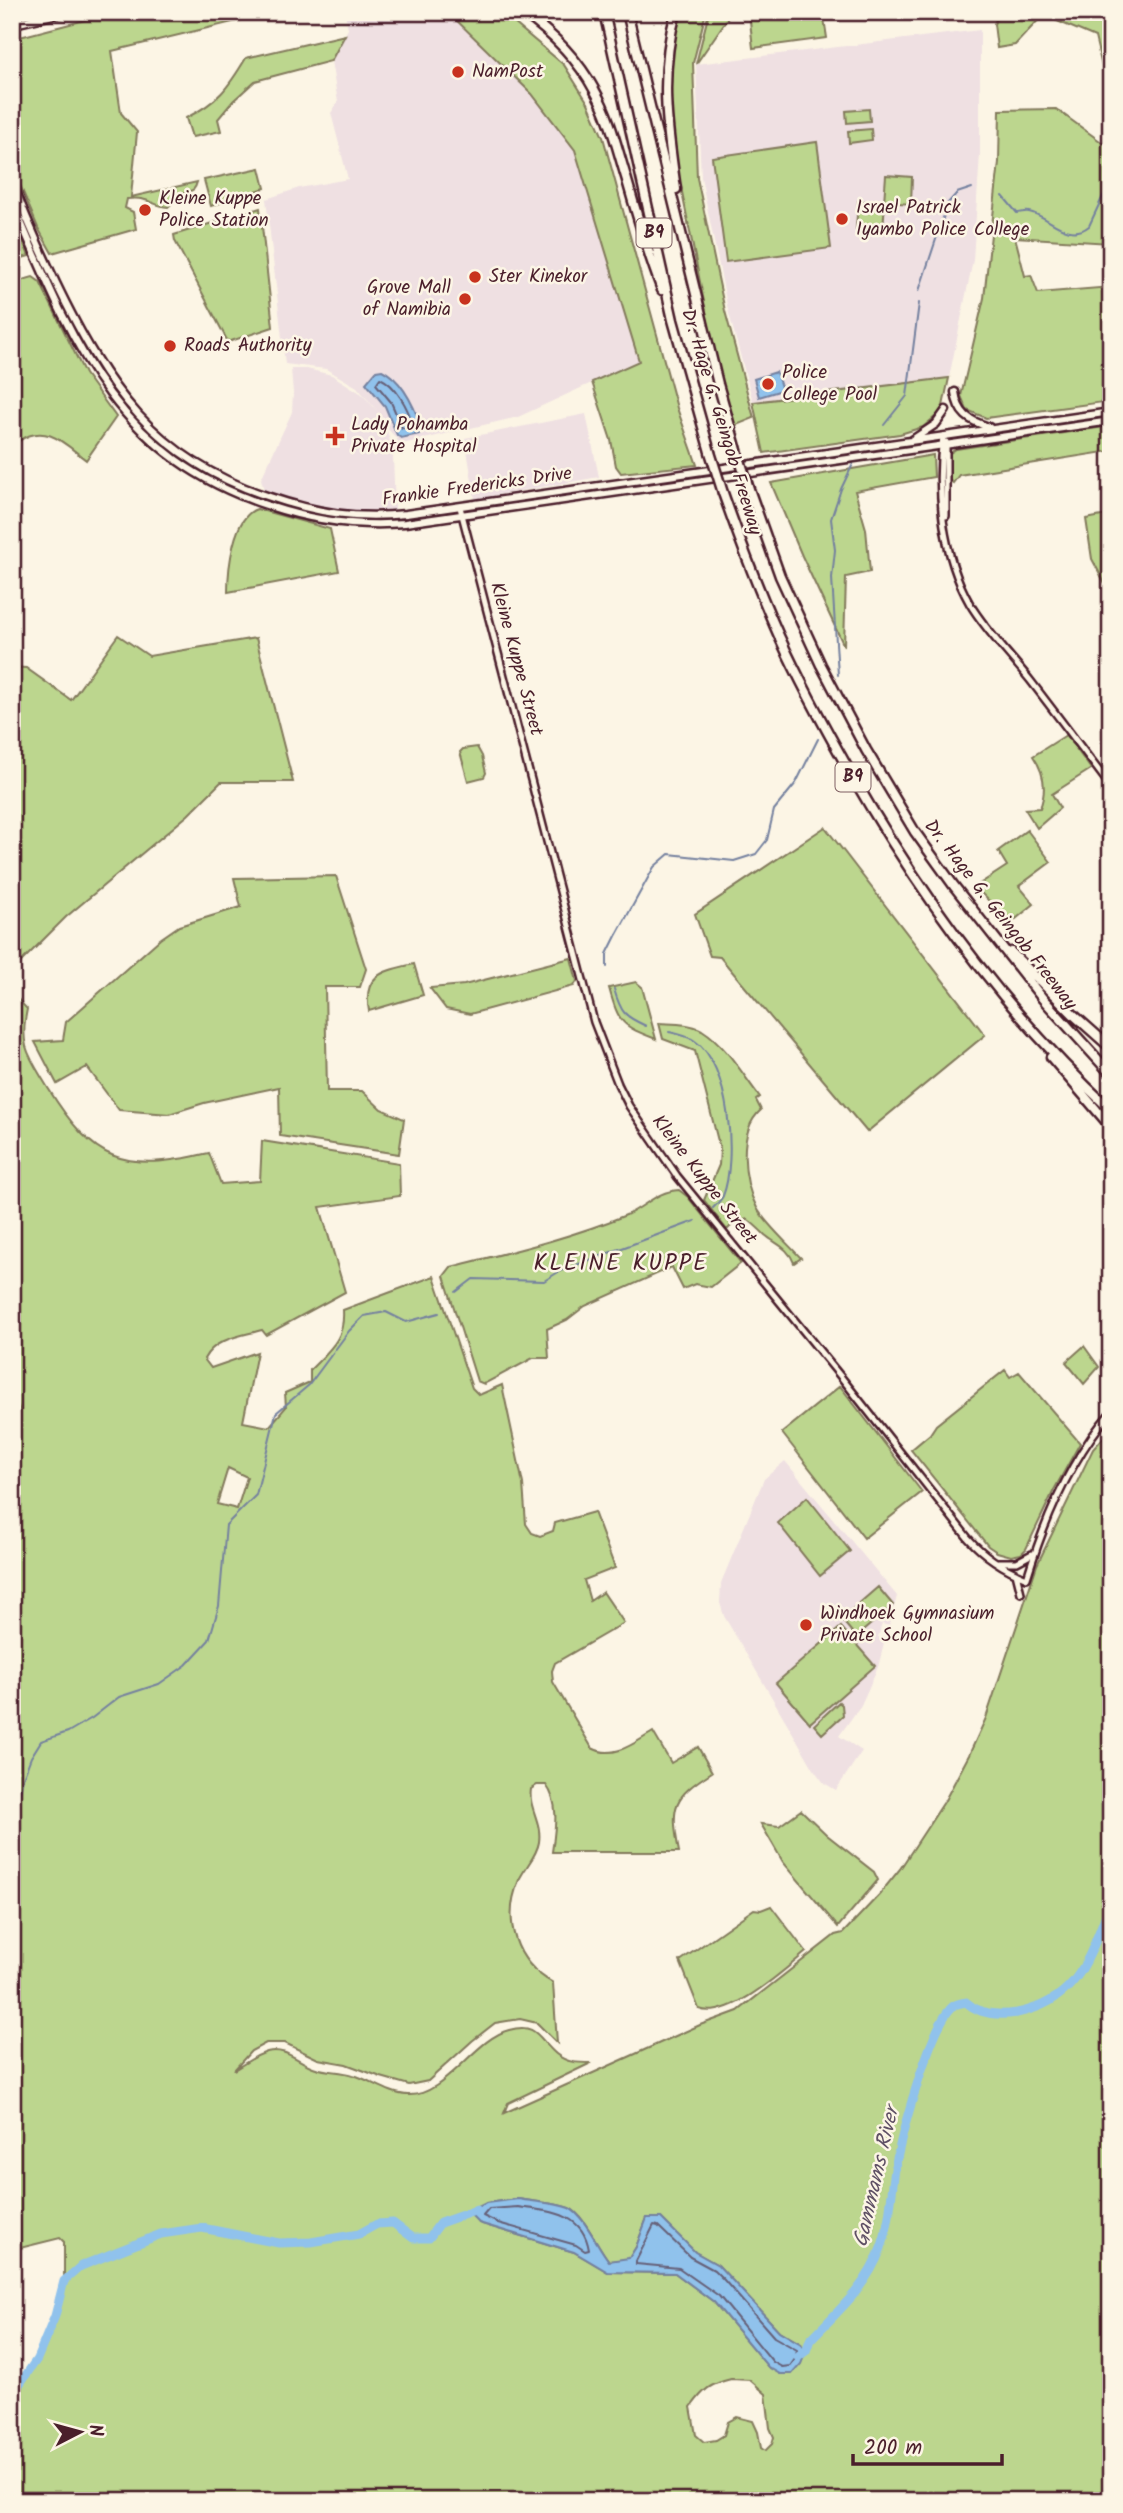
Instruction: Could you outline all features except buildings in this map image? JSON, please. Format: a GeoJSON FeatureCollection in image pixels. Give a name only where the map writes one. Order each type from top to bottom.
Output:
{"type":"FeatureCollection","features":[{"type":"Feature","properties":{"kind":"highway"},"geometry":{"type":"LineString","coordinates":[[14,25],[64,12]]}},
{"type":"Feature","properties":{"kind":"highway"},"geometry":{"type":"LineString","coordinates":[[522,12],[557,40],[583,71],[596,92],[612,131],[645,245],[673,320]]}},
{"type":"Feature","properties":{"kind":"highway","name":"Dr. Hage G. Geingob Freeway"},"geometry":{"type":"LineString","coordinates":[[604,12],[673,320],[710,452],[723,493],[780,639],[860,789],[930,901],[1032,1032],[1111,1110]]}},
{"type":"Feature","properties":{"kind":"highway","name":"Dr. Hage G. Geingob Freeway"},"geometry":{"type":"LineString","coordinates":[[627,12],[718,384],[749,489],[795,610],[866,750],[915,832],[1043,999],[1111,1074]]}},
{"type":"Feature","properties":{"kind":"highway"},"geometry":{"type":"LineString","coordinates":[[676,12],[665,62],[665,98],[668,136],[685,241]]}},
{"type":"Feature","properties":{"kind":"highway"},"geometry":{"type":"LineString","coordinates":[[984,925],[1111,1048]]}},
{"type":"Feature","properties":{"kind":"highway"},"geometry":{"type":"LineString","coordinates":[[1032,1032],[1063,1073],[1111,1127]]}},
{"type":"Feature","properties":{"kind":"main road","name":"Frankie Fredericks Drive"},"geometry":{"type":"LineString","coordinates":[[12,180],[45,260],[80,334],[126,402],[183,455],[205,470],[246,489],[331,514],[381,517],[460,507],[1111,412]]}},
{"type":"Feature","properties":{"kind":"main road","name":"Frankie Fredericks Drive"},"geometry":{"type":"LineString","coordinates":[[12,201],[40,268],[88,365],[123,412],[177,461],[207,480],[242,497],[321,520],[351,525],[381,525],[462,516],[1111,421]]}},
{"type":"Feature","properties":{"kind":"main road"},"geometry":{"type":"LineString","coordinates":[[955,392],[959,408],[966,418],[993,428]]}},
{"type":"Feature","properties":{"kind":"main road"},"geometry":{"type":"LineString","coordinates":[[911,441],[936,424],[946,410]]}},
{"type":"Feature","properties":{"kind":"street"},"geometry":{"type":"LineString","coordinates":[[945,436],[946,536],[954,569],[969,603],[1111,787]]}},
{"type":"Feature","properties":{"kind":"street","name":"Kleine Kuppe Street"},"geometry":{"type":"LineString","coordinates":[[460,507],[591,1011],[601,1045],[629,1106],[677,1176],[841,1377],[960,1529],[977,1549],[995,1562],[1025,1577]]}},
{"type":"Feature","properties":{"kind":"street"},"geometry":{"type":"LineString","coordinates":[[1025,1577],[1041,1527],[1069,1469],[1082,1446],[1111,1410]]}},
{"type":"Feature","properties":{"kind":"street"},"geometry":{"type":"LineString","coordinates":[[1025,1577],[1056,1500],[1086,1446],[1111,1410]]}},
{"type":"Feature","properties":{"kind":"street"},"geometry":{"type":"LineString","coordinates":[[995,1562],[1017,1562],[1032,1554]]}},
{"type":"Feature","properties":{"kind":"street"},"geometry":{"type":"LineString","coordinates":[[1016,1573],[1021,1593]]}},
{"type":"Feature","properties":{"kind":"shaded area"},"geometry":{"type":"Polygon","coordinates":[[[345,12],[448,12],[532,94],[575,150],[639,361],[518,417],[398,445],[397,439],[386,427],[390,441],[386,448],[393,455],[395,510],[380,512],[353,512],[300,503],[264,490],[261,479],[292,412],[291,369],[307,369],[332,375],[362,394],[379,413],[357,387],[326,369],[285,364],[266,199],[299,188],[348,179],[331,113],[338,102],[331,61],[348,29],[345,12]]]}},
{"type":"Feature","properties":{"kind":"shaded area","name":"Israel Patrick Iyambo Police College"},"geometry":{"type":"Polygon","coordinates":[[[980,30],[980,154],[973,260],[949,378],[753,402],[728,310],[701,177],[696,64],[980,30]]]}},
{"type":"Feature","properties":{"kind":"shaded area"},"geometry":{"type":"Polygon","coordinates":[[[586,414],[599,477],[475,499],[465,438],[586,414]]]}},
{"type":"Feature","properties":{"kind":"shaded area","name":"Windhoek Gymnasium Private School"},"geometry":{"type":"Polygon","coordinates":[[[785,1461],[897,1596],[889,1626],[882,1624],[878,1637],[885,1640],[878,1667],[861,1705],[839,1736],[862,1751],[836,1790],[824,1783],[815,1771],[724,1616],[720,1603],[721,1583],[764,1479],[785,1461]]]}},
{"type":"Feature","properties":{"kind":"green space"},"geometry":{"type":"Polygon","coordinates":[[[116,12],[274,12],[112,51],[121,113],[137,132],[131,197],[197,182],[196,186],[179,196],[168,207],[141,199],[127,199],[125,208],[133,212],[136,229],[52,253],[20,185],[12,155],[12,39],[116,12]]]}},
{"type":"Feature","properties":{"kind":"green space"},"geometry":{"type":"Polygon","coordinates":[[[448,12],[501,12],[564,65],[588,103],[603,137],[677,408],[697,465],[621,473],[616,466],[611,440],[592,382],[639,361],[575,150],[532,94],[448,12]]]}},
{"type":"Feature","properties":{"kind":"green space"},"geometry":{"type":"Polygon","coordinates":[[[682,12],[706,12],[693,63],[697,178],[725,311],[754,418],[734,426],[720,382],[678,172],[668,85],[675,35],[682,12]]]}},
{"type":"Feature","properties":{"kind":"green space"},"geometry":{"type":"Polygon","coordinates":[[[709,12],[732,12],[696,64],[709,12]]]}},
{"type":"Feature","properties":{"kind":"green space"},"geometry":{"type":"Polygon","coordinates":[[[749,12],[823,12],[827,38],[753,48],[749,12]]]}},
{"type":"Feature","properties":{"kind":"green space"},"geometry":{"type":"Polygon","coordinates":[[[999,12],[1111,12],[1111,84],[1105,79],[1095,37],[1043,15],[1015,45],[997,48],[994,24],[999,12]]]}},
{"type":"Feature","properties":{"kind":"green space"},"geometry":{"type":"Polygon","coordinates":[[[345,35],[331,61],[255,81],[218,119],[221,131],[192,137],[186,118],[221,93],[246,58],[345,35]]]}},
{"type":"Feature","properties":{"kind":"green space"},"geometry":{"type":"Polygon","coordinates":[[[869,109],[870,121],[847,123],[846,111],[869,109]]]}},
{"type":"Feature","properties":{"kind":"green space"},"geometry":{"type":"Polygon","coordinates":[[[1056,109],[1111,149],[1111,241],[1015,237],[1025,276],[1031,275],[1038,293],[1111,287],[1111,401],[986,418],[967,410],[961,396],[984,298],[999,162],[1000,110],[1056,109]]]}},
{"type":"Feature","properties":{"kind":"green space"},"geometry":{"type":"Polygon","coordinates":[[[871,129],[872,140],[849,143],[848,131],[871,129]]]}},
{"type":"Feature","properties":{"kind":"green space"},"geometry":{"type":"Polygon","coordinates":[[[817,142],[831,248],[726,262],[712,157],[817,142]]]}},
{"type":"Feature","properties":{"kind":"green space"},"geometry":{"type":"Polygon","coordinates":[[[260,168],[265,188],[211,206],[204,180],[260,168]]]}},
{"type":"Feature","properties":{"kind":"green space"},"geometry":{"type":"Polygon","coordinates":[[[886,175],[912,177],[911,204],[885,202],[883,230],[856,229],[858,201],[884,202],[886,175]]]}},
{"type":"Feature","properties":{"kind":"green space"},"geometry":{"type":"Polygon","coordinates":[[[260,208],[273,327],[228,342],[174,235],[260,208]]]}},
{"type":"Feature","properties":{"kind":"green space"},"geometry":{"type":"Polygon","coordinates":[[[12,214],[29,256],[12,261],[12,214]]]}},
{"type":"Feature","properties":{"kind":"green space"},"geometry":{"type":"Polygon","coordinates":[[[33,277],[40,282],[85,374],[116,417],[86,460],[63,442],[47,434],[29,436],[19,441],[12,436],[12,283],[33,277]]]}},
{"type":"Feature","properties":{"kind":"green space"},"geometry":{"type":"Polygon","coordinates":[[[949,378],[942,411],[923,427],[900,434],[764,453],[753,402],[949,378]]]}},
{"type":"Feature","properties":{"kind":"green space"},"geometry":{"type":"Polygon","coordinates":[[[1111,426],[1111,451],[959,475],[953,483],[949,480],[950,453],[956,449],[1111,426]]]}},
{"type":"Feature","properties":{"kind":"green space"},"geometry":{"type":"Polygon","coordinates":[[[933,455],[934,477],[855,491],[866,529],[870,572],[846,577],[844,646],[771,483],[933,455]]]}},
{"type":"Feature","properties":{"kind":"green space"},"geometry":{"type":"Polygon","coordinates":[[[257,509],[330,529],[339,571],[228,592],[229,571],[237,533],[242,522],[257,509]]]}},
{"type":"Feature","properties":{"kind":"green space"},"geometry":{"type":"Polygon","coordinates":[[[1107,515],[1111,542],[1111,586],[1108,589],[1092,559],[1086,519],[1107,515]]]}},
{"type":"Feature","properties":{"kind":"green space"},"geometry":{"type":"Polygon","coordinates":[[[118,635],[149,656],[256,638],[293,782],[221,782],[188,815],[66,917],[12,971],[12,667],[26,668],[71,700],[118,635]]]}},
{"type":"Feature","properties":{"kind":"green space"},"geometry":{"type":"Polygon","coordinates":[[[1066,735],[1091,769],[1052,794],[1060,808],[1037,828],[1025,809],[1040,808],[1043,795],[1042,775],[1033,756],[1066,735]]]}},
{"type":"Feature","properties":{"kind":"green space"},"geometry":{"type":"Polygon","coordinates":[[[477,747],[486,773],[484,777],[468,781],[460,752],[477,747]]]}},
{"type":"Feature","properties":{"kind":"green space"},"geometry":{"type":"Polygon","coordinates":[[[825,827],[985,1035],[867,1132],[720,957],[710,956],[695,914],[825,827]]]}},
{"type":"Feature","properties":{"kind":"green space"},"geometry":{"type":"Polygon","coordinates":[[[1027,830],[1051,862],[1019,886],[1034,904],[1011,923],[975,887],[1007,866],[998,851],[1027,830]]]}},
{"type":"Feature","properties":{"kind":"green space"},"geometry":{"type":"Polygon","coordinates":[[[336,876],[366,969],[360,987],[325,987],[327,1091],[362,1091],[381,1109],[404,1119],[399,1154],[280,1136],[279,1087],[204,1103],[169,1114],[119,1110],[87,1067],[57,1084],[35,1042],[63,1040],[66,1022],[160,939],[179,926],[241,907],[234,878],[336,876]]]}},
{"type":"Feature","properties":{"kind":"green space"},"geometry":{"type":"Polygon","coordinates":[[[571,958],[577,981],[574,986],[470,1014],[446,1009],[430,988],[464,985],[571,958]]]}},
{"type":"Feature","properties":{"kind":"green space"},"geometry":{"type":"Polygon","coordinates":[[[414,964],[423,995],[369,1011],[369,989],[373,981],[385,972],[414,964]]]}},
{"type":"Feature","properties":{"kind":"green space"},"geometry":{"type":"Polygon","coordinates":[[[636,982],[642,987],[656,1039],[629,1027],[619,1017],[612,1000],[609,988],[636,982]]]}},
{"type":"Feature","properties":{"kind":"green space"},"geometry":{"type":"Polygon","coordinates":[[[12,993],[27,1009],[24,1033],[27,1051],[48,1088],[80,1132],[96,1146],[114,1156],[132,1161],[154,1162],[209,1153],[221,1184],[260,1181],[262,1141],[399,1163],[400,1196],[320,1207],[345,1292],[266,1335],[262,1330],[222,1342],[204,1359],[211,1368],[257,1352],[243,1422],[269,1427],[286,1407],[285,1393],[310,1382],[310,1370],[338,1337],[343,1310],[434,1276],[472,1388],[479,1395],[502,1385],[523,1484],[526,1524],[532,1533],[540,1536],[553,1531],[555,1523],[594,1512],[615,1568],[584,1580],[590,1601],[603,1592],[624,1623],[555,1663],[552,1671],[553,1682],[592,1748],[608,1752],[624,1749],[653,1732],[671,1763],[698,1747],[712,1772],[689,1788],[678,1804],[675,1823],[679,1852],[552,1852],[555,1817],[553,1800],[546,1785],[537,1785],[531,1789],[539,1842],[514,1895],[512,1925],[515,1939],[529,1964],[553,1983],[557,2043],[537,2023],[520,2019],[495,2023],[428,2081],[409,2085],[346,2064],[318,2059],[285,2043],[266,2043],[251,2051],[234,2070],[254,2057],[274,2051],[316,2068],[353,2075],[393,2092],[407,2095],[421,2093],[446,2078],[496,2036],[519,2028],[537,2033],[564,2059],[591,2063],[508,2103],[504,2113],[700,2025],[738,2011],[835,1935],[843,1933],[879,1895],[900,1869],[944,1802],[969,1755],[986,1718],[1037,1565],[1093,1449],[1111,1429],[1111,2501],[12,2501],[12,2395],[37,2359],[55,2316],[64,2281],[64,2242],[60,2238],[12,2250],[12,1454],[19,1409],[12,1385],[12,993]],[[228,1468],[217,1504],[237,1509],[247,1477],[228,1468]],[[518,2199],[486,2203],[479,2223],[574,2252],[608,2272],[675,2273],[714,2302],[769,2368],[801,2344],[779,2331],[718,2265],[695,2252],[661,2218],[647,2218],[629,2259],[609,2261],[580,2217],[569,2208],[518,2199]],[[750,2380],[724,2381],[708,2388],[691,2407],[696,2435],[704,2442],[716,2440],[724,2435],[728,2422],[737,2417],[753,2421],[761,2448],[765,2451],[772,2444],[774,2437],[770,2428],[766,2394],[750,2380]]]}},
{"type":"Feature","properties":{"kind":"green space"},"geometry":{"type":"Polygon","coordinates":[[[659,1023],[692,1026],[711,1036],[760,1097],[756,1100],[761,1110],[753,1119],[745,1143],[748,1184],[760,1214],[801,1258],[794,1263],[785,1250],[747,1219],[733,1224],[727,1230],[704,1200],[719,1165],[720,1149],[695,1051],[663,1039],[659,1023]]]}},
{"type":"Feature","properties":{"kind":"green space"},"geometry":{"type":"Polygon","coordinates":[[[679,1190],[688,1197],[741,1263],[711,1287],[695,1284],[683,1289],[672,1267],[585,1306],[567,1320],[547,1329],[549,1358],[533,1358],[484,1384],[477,1381],[444,1276],[451,1267],[583,1231],[633,1212],[664,1193],[679,1190]]]}},
{"type":"Feature","properties":{"kind":"green space"},"geometry":{"type":"Polygon","coordinates":[[[1084,1346],[1099,1367],[1084,1384],[1066,1362],[1084,1346]]]}},
{"type":"Feature","properties":{"kind":"green space"},"geometry":{"type":"Polygon","coordinates":[[[1005,1370],[1010,1377],[1019,1372],[1080,1443],[1026,1549],[1021,1554],[1011,1556],[988,1546],[911,1450],[930,1434],[936,1425],[1005,1370]]]}},
{"type":"Feature","properties":{"kind":"green space"},"geometry":{"type":"Polygon","coordinates":[[[840,1386],[922,1492],[864,1538],[782,1433],[840,1386]]]}},
{"type":"Feature","properties":{"kind":"green space"},"geometry":{"type":"Polygon","coordinates":[[[807,1497],[850,1551],[820,1576],[778,1523],[807,1497]]]}},
{"type":"Feature","properties":{"kind":"green space"},"geometry":{"type":"Polygon","coordinates":[[[878,1587],[893,1605],[856,1637],[841,1619],[878,1587]]]}},
{"type":"Feature","properties":{"kind":"green space"},"geometry":{"type":"Polygon","coordinates":[[[841,1627],[875,1666],[810,1723],[776,1683],[841,1627]]]}},
{"type":"Feature","properties":{"kind":"green space"},"geometry":{"type":"Polygon","coordinates":[[[839,1702],[843,1715],[822,1734],[814,1725],[839,1702]]]}},
{"type":"Feature","properties":{"kind":"green space"},"geometry":{"type":"Polygon","coordinates":[[[801,1810],[827,1835],[874,1872],[878,1880],[838,1927],[783,1862],[761,1824],[779,1826],[801,1810]]]}},
{"type":"Feature","properties":{"kind":"green space"},"geometry":{"type":"Polygon","coordinates":[[[771,1906],[806,1952],[756,1992],[740,2001],[711,2011],[699,2009],[680,1961],[754,1909],[761,1910],[771,1906]]]}},
{"type":"Feature","properties":{"kind":"water"},"geometry":{"type":"Polygon","coordinates":[[[382,370],[396,380],[407,395],[422,429],[419,434],[401,438],[397,435],[385,406],[366,383],[376,371],[382,370]]]}},
{"type":"Feature","properties":{"kind":"water","name":"Police College Pool"},"geometry":{"type":"Polygon","coordinates":[[[776,372],[782,390],[759,397],[754,379],[776,372]]]}},
{"type":"Feature","properties":{"kind":"water"},"geometry":{"type":"Polygon","coordinates":[[[518,2199],[557,2204],[575,2212],[609,2261],[629,2258],[647,2218],[661,2218],[695,2252],[718,2265],[779,2331],[801,2344],[806,2351],[801,2364],[792,2374],[780,2374],[768,2367],[714,2302],[675,2273],[608,2272],[574,2252],[479,2223],[468,2212],[486,2203],[518,2199]]]}},
{"type":"Feature","properties":{"kind":"waterway"},"geometry":{"type":"LineString","coordinates":[[919,291],[948,203],[957,193],[972,188]]}},
{"type":"Feature","properties":{"kind":"waterway"},"geometry":{"type":"LineString","coordinates":[[1003,196],[1017,213],[1036,214],[1073,231],[1089,226],[1104,194],[1111,189]]}},
{"type":"Feature","properties":{"kind":"waterway"},"geometry":{"type":"LineString","coordinates":[[884,425],[907,396],[919,303]]}},
{"type":"Feature","properties":{"kind":"waterway"},"geometry":{"type":"LineString","coordinates":[[838,675],[832,578],[835,550],[831,519],[853,464]]}},
{"type":"Feature","properties":{"kind":"waterway"},"geometry":{"type":"LineString","coordinates":[[607,967],[607,954],[654,867],[669,854],[734,861],[756,854],[767,840],[774,810],[796,783],[818,739]]}},
{"type":"Feature","properties":{"kind":"waterway"},"geometry":{"type":"LineString","coordinates":[[614,989],[624,1013],[646,1026]]}},
{"type":"Feature","properties":{"kind":"waterway"},"geometry":{"type":"LineString","coordinates":[[669,1032],[692,1039],[707,1053],[723,1091],[730,1137],[729,1160],[723,1196],[713,1208]]}},
{"type":"Feature","properties":{"kind":"waterway"},"geometry":{"type":"LineString","coordinates":[[456,1292],[473,1279],[544,1281],[560,1271],[695,1221]]}},
{"type":"Feature","properties":{"kind":"waterway"},"geometry":{"type":"LineString","coordinates":[[12,1827],[23,1778],[41,1741],[68,1732],[119,1697],[159,1684],[186,1665],[209,1640],[219,1606],[226,1525],[256,1495],[276,1413],[309,1385],[349,1331],[364,1316],[386,1312],[406,1322],[439,1313]]}},
{"type":"Feature","properties":{"kind":"waterway","name":"Gammams River"},"geometry":{"type":"LineString","coordinates":[[1111,1685],[1111,1735]]}},
{"type":"Feature","properties":{"kind":"waterway","name":"Gammams River"},"geometry":{"type":"LineString","coordinates":[[798,2357],[806,2351],[810,2340],[860,2287],[875,2262],[887,2228],[896,2163],[911,2104],[928,2053],[946,2014],[955,2005],[966,2002],[977,2010],[990,2013],[1017,2013],[1039,2007],[1056,1998],[1080,1972],[1111,1902]]}},
{"type":"Feature","properties":{"kind":"waterway","name":"Gammams River"},"geometry":{"type":"LineString","coordinates":[[12,2395],[37,2359],[55,2316],[64,2281],[81,2266],[161,2234],[202,2228],[279,2243],[311,2242],[359,2234],[377,2224],[393,2223],[413,2238],[429,2238],[440,2223],[477,2210]]}},
{"type":"Feature","properties":{"kind":"place","name":"NamPost"},"geometry":{"type":"Point","coordinates":[458,72]}},
{"type":"Feature","properties":{"kind":"place","name":"Kleine Kuppe Police Station"},"geometry":{"type":"Point","coordinates":[145,210]}},
{"type":"Feature","properties":{"kind":"place","name":"Israel Patrick Iyambo Police College"},"geometry":{"type":"Point","coordinates":[842,219]}},
{"type":"Feature","properties":{"kind":"place","name":"Ster Kinekor"},"geometry":{"type":"Point","coordinates":[475,277]}},
{"type":"Feature","properties":{"kind":"place","name":"Grove Mall of Namibia"},"geometry":{"type":"Point","coordinates":[465,299]}},
{"type":"Feature","properties":{"kind":"place","name":"Roads Authority"},"geometry":{"type":"Point","coordinates":[170,346]}},
{"type":"Feature","properties":{"kind":"place","name":"Police College Pool"},"geometry":{"type":"Point","coordinates":[768,384]}},
{"type":"Feature","properties":{"kind":"place","name":"Lady Pohamba Private Hospital"},"geometry":{"type":"Point","coordinates":[335,436]}},
{"type":"Feature","properties":{"kind":"place","name":"Windhoek Gymnasium Private School"},"geometry":{"type":"Point","coordinates":[806,1625]}},
{"type":"Feature","properties":{"kind":"district","name":"KLEINE KUPPE"},"geometry":{"type":"Point","coordinates":[621,1264]}}]}
